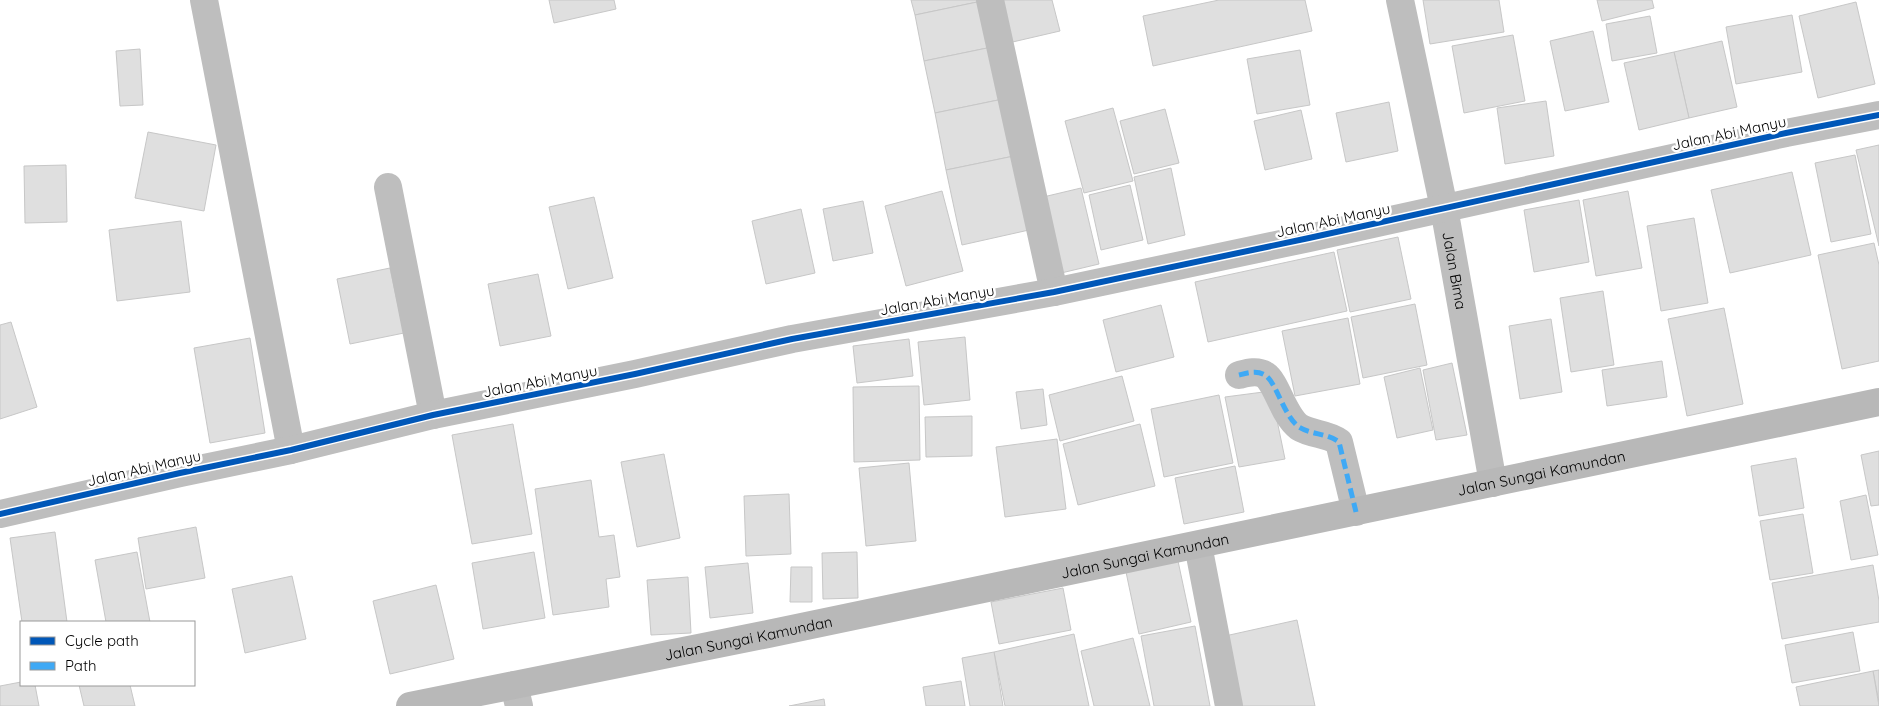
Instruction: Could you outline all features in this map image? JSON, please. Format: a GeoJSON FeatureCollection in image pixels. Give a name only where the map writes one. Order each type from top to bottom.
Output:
{"type":"FeatureCollection","features":[{"type":"Feature","properties":{"kind":"main road","name":"Jalan Sungai Kamundan"},"geometry":{"type":"LineString","coordinates":[[410,706],[516,696],[1198,545],[1879,402]]}},
{"type":"Feature","properties":{"kind":"street"},"geometry":{"type":"LineString","coordinates":[[204,0],[291,450]]}},
{"type":"Feature","properties":{"kind":"street"},"geometry":{"type":"LineString","coordinates":[[990,0],[1054,292]]}},
{"type":"Feature","properties":{"kind":"street","name":"Jalan Bima"},"geometry":{"type":"LineString","coordinates":[[1400,0],[1444,208],[1493,483]]}},
{"type":"Feature","properties":{"kind":"street","name":"Jalan Abi Manyu"},"geometry":{"type":"LineString","coordinates":[[0,514],[180,472],[291,450],[433,415],[635,374],[792,339],[1054,292],[1777,135],[1879,115]]}},
{"type":"Feature","properties":{"kind":"street"},"geometry":{"type":"LineString","coordinates":[[388,187],[433,415]]}},
{"type":"Feature","properties":{"kind":"street"},"geometry":{"type":"LineString","coordinates":[[1239,375],[1251,372],[1265,375],[1292,420],[1307,431],[1326,435],[1339,442],[1356,512]]}},
{"type":"Feature","properties":{"kind":"street"},"geometry":{"type":"LineString","coordinates":[[1198,545],[1229,706]]}},
{"type":"Feature","properties":{"kind":"building"},"geometry":{"type":"Polygon","coordinates":[[[549,0],[614,0],[616,9],[554,23],[549,0]]]}},
{"type":"Feature","properties":{"kind":"building"},"geometry":{"type":"Polygon","coordinates":[[[911,0],[982,0],[982,1],[915,15],[911,0]]]}},
{"type":"Feature","properties":{"kind":"building"},"geometry":{"type":"Polygon","coordinates":[[[994,0],[1052,0],[1060,31],[1004,44],[994,0]]]}},
{"type":"Feature","properties":{"kind":"building"},"geometry":{"type":"Polygon","coordinates":[[[1219,0],[1305,0],[1312,31],[1153,66],[1143,16],[1219,0]]]}},
{"type":"Feature","properties":{"kind":"building"},"geometry":{"type":"Polygon","coordinates":[[[1423,0],[1499,0],[1504,32],[1430,44],[1423,0]]]}},
{"type":"Feature","properties":{"kind":"building"},"geometry":{"type":"Polygon","coordinates":[[[1597,0],[1652,0],[1654,8],[1602,21],[1597,0]]]}},
{"type":"Feature","properties":{"kind":"building"},"geometry":{"type":"Polygon","coordinates":[[[982,1],[992,47],[924,61],[915,15],[982,1]]]}},
{"type":"Feature","properties":{"kind":"building"},"geometry":{"type":"Polygon","coordinates":[[[1856,2],[1875,84],[1818,98],[1799,16],[1856,2]]]}},
{"type":"Feature","properties":{"kind":"building"},"geometry":{"type":"Polygon","coordinates":[[[1792,15],[1802,72],[1736,84],[1726,27],[1792,15]]]}},
{"type":"Feature","properties":{"kind":"building"},"geometry":{"type":"Polygon","coordinates":[[[1650,16],[1657,53],[1612,61],[1606,24],[1650,16]]]}},
{"type":"Feature","properties":{"kind":"building"},"geometry":{"type":"Polygon","coordinates":[[[1593,31],[1609,102],[1565,111],[1550,41],[1593,31]]]}},
{"type":"Feature","properties":{"kind":"building"},"geometry":{"type":"Polygon","coordinates":[[[1513,35],[1525,101],[1464,113],[1452,46],[1513,35]]]}},
{"type":"Feature","properties":{"kind":"building"},"geometry":{"type":"Polygon","coordinates":[[[1722,41],[1737,107],[1689,118],[1674,52],[1722,41]]]}},
{"type":"Feature","properties":{"kind":"building"},"geometry":{"type":"Polygon","coordinates":[[[992,47],[1003,99],[935,113],[924,61],[992,47]]]}},
{"type":"Feature","properties":{"kind":"building"},"geometry":{"type":"Polygon","coordinates":[[[140,49],[143,105],[120,106],[116,51],[140,49]]]}},
{"type":"Feature","properties":{"kind":"building"},"geometry":{"type":"Polygon","coordinates":[[[1300,50],[1310,105],[1257,114],[1247,59],[1300,50]]]}},
{"type":"Feature","properties":{"kind":"building"},"geometry":{"type":"Polygon","coordinates":[[[1674,52],[1689,118],[1639,130],[1624,63],[1674,52]]]}},
{"type":"Feature","properties":{"kind":"building"},"geometry":{"type":"Polygon","coordinates":[[[1003,99],[1014,156],[946,170],[935,113],[1003,99]]]}},
{"type":"Feature","properties":{"kind":"building"},"geometry":{"type":"Polygon","coordinates":[[[1546,101],[1554,156],[1505,164],[1497,108],[1546,101]]]}},
{"type":"Feature","properties":{"kind":"building"},"geometry":{"type":"Polygon","coordinates":[[[1389,102],[1398,151],[1346,162],[1336,113],[1389,102]]]}},
{"type":"Feature","properties":{"kind":"building"},"geometry":{"type":"Polygon","coordinates":[[[1113,108],[1133,181],[1084,193],[1065,121],[1113,108]]]}},
{"type":"Feature","properties":{"kind":"building"},"geometry":{"type":"Polygon","coordinates":[[[1165,109],[1179,163],[1134,174],[1120,121],[1165,109]]]}},
{"type":"Feature","properties":{"kind":"building"},"geometry":{"type":"Polygon","coordinates":[[[1301,110],[1312,159],[1265,170],[1254,121],[1301,110]]]}},
{"type":"Feature","properties":{"kind":"building"},"geometry":{"type":"Polygon","coordinates":[[[148,132],[216,145],[204,211],[135,198],[148,132]]]}},
{"type":"Feature","properties":{"kind":"building"},"geometry":{"type":"Polygon","coordinates":[[[1879,145],[1879,246],[1856,150],[1879,145]]]}},
{"type":"Feature","properties":{"kind":"building"},"geometry":{"type":"Polygon","coordinates":[[[1855,155],[1871,234],[1831,242],[1815,163],[1855,155]]]}},
{"type":"Feature","properties":{"kind":"building"},"geometry":{"type":"Polygon","coordinates":[[[1014,156],[1029,230],[962,245],[946,170],[1014,156]]]}},
{"type":"Feature","properties":{"kind":"building"},"geometry":{"type":"Polygon","coordinates":[[[66,165],[67,222],[25,223],[24,166],[66,165]]]}},
{"type":"Feature","properties":{"kind":"building"},"geometry":{"type":"Polygon","coordinates":[[[1171,168],[1185,235],[1148,244],[1134,177],[1171,168]]]}},
{"type":"Feature","properties":{"kind":"building"},"geometry":{"type":"Polygon","coordinates":[[[1792,172],[1811,255],[1730,273],[1711,190],[1792,172]]]}},
{"type":"Feature","properties":{"kind":"building"},"geometry":{"type":"Polygon","coordinates":[[[1130,185],[1143,240],[1101,250],[1089,195],[1130,185]]]}},
{"type":"Feature","properties":{"kind":"building"},"geometry":{"type":"Polygon","coordinates":[[[1081,188],[1099,264],[1057,274],[1039,198],[1081,188]]]}},
{"type":"Feature","properties":{"kind":"building"},"geometry":{"type":"Polygon","coordinates":[[[942,191],[963,271],[906,286],[885,206],[942,191]]]}},
{"type":"Feature","properties":{"kind":"building"},"geometry":{"type":"Polygon","coordinates":[[[1628,191],[1642,268],[1596,276],[1583,200],[1628,191]]]}},
{"type":"Feature","properties":{"kind":"building"},"geometry":{"type":"Polygon","coordinates":[[[594,197],[613,278],[568,289],[549,207],[594,197]]]}},
{"type":"Feature","properties":{"kind":"building"},"geometry":{"type":"Polygon","coordinates":[[[1579,200],[1589,262],[1534,272],[1524,210],[1579,200]]]}},
{"type":"Feature","properties":{"kind":"building"},"geometry":{"type":"Polygon","coordinates":[[[863,201],[873,253],[833,261],[823,209],[863,201]]]}},
{"type":"Feature","properties":{"kind":"building"},"geometry":{"type":"Polygon","coordinates":[[[801,209],[815,273],[766,284],[752,221],[801,209]]]}},
{"type":"Feature","properties":{"kind":"building"},"geometry":{"type":"Polygon","coordinates":[[[1694,218],[1708,303],[1661,311],[1647,226],[1694,218]]]}},
{"type":"Feature","properties":{"kind":"building"},"geometry":{"type":"Polygon","coordinates":[[[181,221],[190,292],[117,301],[109,230],[181,221]]]}},
{"type":"Feature","properties":{"kind":"building"},"geometry":{"type":"Polygon","coordinates":[[[1398,237],[1411,299],[1350,312],[1337,250],[1398,237]]]}},
{"type":"Feature","properties":{"kind":"building"},"geometry":{"type":"Polygon","coordinates":[[[1874,243],[1879,265],[1879,361],[1842,369],[1818,255],[1874,243]]]}},
{"type":"Feature","properties":{"kind":"building"},"geometry":{"type":"Polygon","coordinates":[[[1334,252],[1347,311],[1208,342],[1195,282],[1334,252]]]}},
{"type":"Feature","properties":{"kind":"building"},"geometry":{"type":"Polygon","coordinates":[[[390,268],[404,333],[350,344],[337,279],[390,268]]]}},
{"type":"Feature","properties":{"kind":"building"},"geometry":{"type":"Polygon","coordinates":[[[538,274],[551,336],[500,346],[488,284],[538,274]]]}},
{"type":"Feature","properties":{"kind":"building"},"geometry":{"type":"Polygon","coordinates":[[[1603,291],[1614,365],[1571,372],[1560,298],[1603,291]]]}},
{"type":"Feature","properties":{"kind":"building"},"geometry":{"type":"Polygon","coordinates":[[[1415,304],[1427,365],[1363,378],[1351,317],[1415,304]]]}},
{"type":"Feature","properties":{"kind":"building"},"geometry":{"type":"Polygon","coordinates":[[[1161,305],[1174,357],[1116,372],[1103,320],[1161,305]]]}},
{"type":"Feature","properties":{"kind":"building"},"geometry":{"type":"Polygon","coordinates":[[[1724,308],[1743,404],[1687,416],[1668,319],[1724,308]]]}},
{"type":"Feature","properties":{"kind":"building"},"geometry":{"type":"Polygon","coordinates":[[[1348,318],[1360,384],[1295,396],[1282,331],[1348,318]]]}},
{"type":"Feature","properties":{"kind":"building"},"geometry":{"type":"Polygon","coordinates":[[[1551,319],[1562,392],[1520,399],[1509,326],[1551,319]]]}},
{"type":"Feature","properties":{"kind":"building"},"geometry":{"type":"Polygon","coordinates":[[[11,322],[37,407],[0,419],[0,325],[11,322]]]}},
{"type":"Feature","properties":{"kind":"building"},"geometry":{"type":"Polygon","coordinates":[[[965,337],[970,400],[924,405],[918,342],[965,337]]]}},
{"type":"Feature","properties":{"kind":"building"},"geometry":{"type":"Polygon","coordinates":[[[250,338],[265,433],[210,443],[194,348],[250,338]]]}},
{"type":"Feature","properties":{"kind":"building"},"geometry":{"type":"Polygon","coordinates":[[[909,339],[913,376],[857,383],[853,346],[909,339]]]}},
{"type":"Feature","properties":{"kind":"building"},"geometry":{"type":"Polygon","coordinates":[[[1662,361],[1667,397],[1607,406],[1602,370],[1662,361]]]}},
{"type":"Feature","properties":{"kind":"building"},"geometry":{"type":"Polygon","coordinates":[[[1452,363],[1467,435],[1436,440],[1423,370],[1452,363]]]}},
{"type":"Feature","properties":{"kind":"building"},"geometry":{"type":"Polygon","coordinates":[[[1420,368],[1433,430],[1397,438],[1384,377],[1420,368]]]}},
{"type":"Feature","properties":{"kind":"building"},"geometry":{"type":"Polygon","coordinates":[[[1122,376],[1134,421],[1060,441],[1049,395],[1122,376]]]}},
{"type":"Feature","properties":{"kind":"building"},"geometry":{"type":"Polygon","coordinates":[[[919,386],[920,460],[854,462],[853,387],[919,386]]]}},
{"type":"Feature","properties":{"kind":"building"},"geometry":{"type":"Polygon","coordinates":[[[1043,389],[1047,425],[1021,429],[1016,392],[1043,389]]]}},
{"type":"Feature","properties":{"kind":"building"},"geometry":{"type":"Polygon","coordinates":[[[1271,391],[1285,459],[1239,467],[1225,397],[1271,391]]]}},
{"type":"Feature","properties":{"kind":"building"},"geometry":{"type":"Polygon","coordinates":[[[1219,395],[1233,463],[1164,477],[1151,409],[1219,395]]]}},
{"type":"Feature","properties":{"kind":"building"},"geometry":{"type":"Polygon","coordinates":[[[972,416],[972,456],[926,457],[925,417],[972,416]]]}},
{"type":"Feature","properties":{"kind":"building"},"geometry":{"type":"Polygon","coordinates":[[[513,424],[532,534],[472,544],[452,435],[513,424]]]}},
{"type":"Feature","properties":{"kind":"building"},"geometry":{"type":"Polygon","coordinates":[[[1140,424],[1155,486],[1078,505],[1063,444],[1140,424]]]}},
{"type":"Feature","properties":{"kind":"building"},"geometry":{"type":"Polygon","coordinates":[[[1057,439],[1066,509],[1005,517],[996,447],[1057,439]]]}},
{"type":"Feature","properties":{"kind":"building"},"geometry":{"type":"Polygon","coordinates":[[[1879,451],[1879,505],[1871,506],[1861,455],[1879,451]]]}},
{"type":"Feature","properties":{"kind":"building"},"geometry":{"type":"Polygon","coordinates":[[[664,454],[680,538],[637,547],[621,462],[664,454]]]}},
{"type":"Feature","properties":{"kind":"building"},"geometry":{"type":"Polygon","coordinates":[[[1796,458],[1804,508],[1759,516],[1751,466],[1796,458]]]}},
{"type":"Feature","properties":{"kind":"building"},"geometry":{"type":"Polygon","coordinates":[[[909,463],[916,541],[866,546],[859,468],[909,463]]]}},
{"type":"Feature","properties":{"kind":"building"},"geometry":{"type":"Polygon","coordinates":[[[1235,466],[1244,512],[1184,524],[1175,478],[1235,466]]]}},
{"type":"Feature","properties":{"kind":"building"},"geometry":{"type":"Polygon","coordinates":[[[591,480],[599,537],[614,535],[620,577],[606,579],[609,607],[553,615],[535,489],[591,480]]]}},
{"type":"Feature","properties":{"kind":"building"},"geometry":{"type":"Polygon","coordinates":[[[789,494],[791,554],[746,556],[744,496],[789,494]]]}},
{"type":"Feature","properties":{"kind":"building"},"geometry":{"type":"Polygon","coordinates":[[[1866,495],[1878,555],[1851,560],[1840,501],[1866,495]]]}},
{"type":"Feature","properties":{"kind":"building"},"geometry":{"type":"Polygon","coordinates":[[[1803,514],[1813,573],[1770,580],[1760,521],[1803,514]]]}},
{"type":"Feature","properties":{"kind":"building"},"geometry":{"type":"Polygon","coordinates":[[[196,527],[205,578],[146,589],[138,538],[196,527]]]}},
{"type":"Feature","properties":{"kind":"building"},"geometry":{"type":"Polygon","coordinates":[[[55,532],[67,621],[22,621],[10,538],[55,532]]]}},
{"type":"Feature","properties":{"kind":"building"},"geometry":{"type":"Polygon","coordinates":[[[137,552],[150,621],[106,621],[95,560],[137,552]]]}},
{"type":"Feature","properties":{"kind":"building"},"geometry":{"type":"Polygon","coordinates":[[[534,552],[545,618],[483,629],[472,563],[534,552]]]}},
{"type":"Feature","properties":{"kind":"building"},"geometry":{"type":"Polygon","coordinates":[[[857,552],[858,598],[823,599],[822,553],[857,552]]]}},
{"type":"Feature","properties":{"kind":"building"},"geometry":{"type":"Polygon","coordinates":[[[1178,561],[1191,622],[1139,634],[1126,572],[1178,561]]]}},
{"type":"Feature","properties":{"kind":"building"},"geometry":{"type":"Polygon","coordinates":[[[748,563],[753,613],[710,618],[705,567],[748,563]]]}},
{"type":"Feature","properties":{"kind":"building"},"geometry":{"type":"Polygon","coordinates":[[[1873,565],[1879,601],[1879,622],[1782,639],[1772,583],[1873,565]]]}},
{"type":"Feature","properties":{"kind":"building"},"geometry":{"type":"Polygon","coordinates":[[[791,567],[812,567],[812,602],[790,602],[791,567]]]}},
{"type":"Feature","properties":{"kind":"building"},"geometry":{"type":"Polygon","coordinates":[[[292,576],[306,639],[245,653],[232,589],[292,576]]]}},
{"type":"Feature","properties":{"kind":"building"},"geometry":{"type":"Polygon","coordinates":[[[688,577],[691,633],[651,635],[647,580],[688,577]]]}},
{"type":"Feature","properties":{"kind":"building"},"geometry":{"type":"Polygon","coordinates":[[[436,585],[454,659],[390,674],[373,601],[436,585]]]}},
{"type":"Feature","properties":{"kind":"building"},"geometry":{"type":"Polygon","coordinates":[[[1063,588],[1071,630],[999,644],[991,602],[1063,588]]]}},
{"type":"Feature","properties":{"kind":"building"},"geometry":{"type":"Polygon","coordinates":[[[1297,620],[1315,706],[1239,706],[1225,636],[1297,620]]]}},
{"type":"Feature","properties":{"kind":"building"},"geometry":{"type":"Polygon","coordinates":[[[1195,626],[1210,706],[1154,706],[1141,636],[1195,626]]]}},
{"type":"Feature","properties":{"kind":"building"},"geometry":{"type":"Polygon","coordinates":[[[1853,632],[1860,671],[1792,683],[1785,645],[1853,632]]]}},
{"type":"Feature","properties":{"kind":"building"},"geometry":{"type":"Polygon","coordinates":[[[1074,634],[1089,706],[1005,706],[994,652],[1074,634]]]}},
{"type":"Feature","properties":{"kind":"building"},"geometry":{"type":"Polygon","coordinates":[[[1133,638],[1150,706],[1094,706],[1081,651],[1133,638]]]}},
{"type":"Feature","properties":{"kind":"building"},"geometry":{"type":"Polygon","coordinates":[[[994,652],[1003,706],[970,706],[962,658],[994,652]]]}},
{"type":"Feature","properties":{"kind":"building"},"geometry":{"type":"Polygon","coordinates":[[[1879,670],[1879,702],[1873,671],[1879,670]]]}},
{"type":"Feature","properties":{"kind":"building"},"geometry":{"type":"Polygon","coordinates":[[[1873,671],[1879,706],[1800,706],[1796,687],[1873,671]]]}},
{"type":"Feature","properties":{"kind":"building"},"geometry":{"type":"Polygon","coordinates":[[[961,681],[965,706],[926,706],[923,687],[961,681]]]}},
{"type":"Feature","properties":{"kind":"building"},"geometry":{"type":"Polygon","coordinates":[[[20,682],[20,686],[35,686],[39,706],[0,706],[0,686],[20,682]]]}},
{"type":"Feature","properties":{"kind":"building"},"geometry":{"type":"Polygon","coordinates":[[[79,686],[130,686],[135,706],[84,706],[79,686]]]}},
{"type":"Feature","properties":{"kind":"building"},"geometry":{"type":"Polygon","coordinates":[[[824,699],[825,706],[789,706],[824,699]]]}},
{"type":"Feature","properties":{"kind":"marked path"},"geometry":{"type":"LineString","coordinates":[[1239,375],[1255,372],[1265,375],[1273,385],[1293,422],[1299,427],[1330,437],[1339,442],[1356,512]]}},
{"type":"Feature","properties":{"kind":"cycle path"},"geometry":{"type":"LineString","coordinates":[[0,514],[291,450],[433,415],[635,374],[792,339],[1054,292],[1786,133],[1879,115]]}}]}
